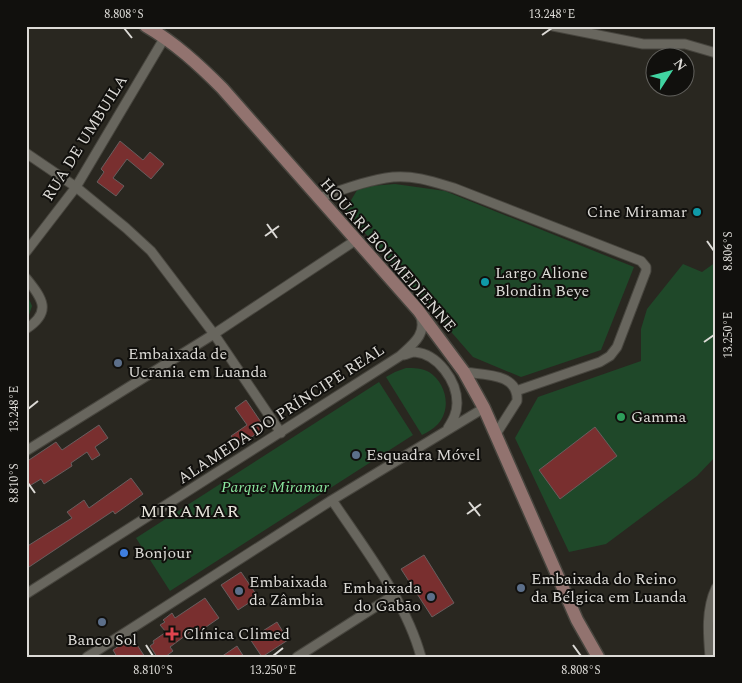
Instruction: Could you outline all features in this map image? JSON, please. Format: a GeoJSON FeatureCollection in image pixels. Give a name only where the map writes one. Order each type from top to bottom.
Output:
{"type":"FeatureCollection","features":[{"type":"Feature","properties":{"kind":"street","name":"HOUARI BOUMEDIENNE"},"geometry":{"type":"LineString","coordinates":[[146,26],[165,37],[189,56],[222,88],[418,310],[464,372],[496,434],[577,620],[598,657]]}},
{"type":"Feature","properties":{"kind":"street"},"geometry":{"type":"LineString","coordinates":[[553,26],[643,44],[685,44],[716,53]]}},
{"type":"Feature","properties":{"kind":"street","name":"RUA DE UMBUILA"},"geometry":{"type":"LineString","coordinates":[[26,252],[76,187],[165,37]]}},
{"type":"Feature","properties":{"kind":"street"},"geometry":{"type":"LineString","coordinates":[[26,153],[76,187],[151,251],[214,334],[281,433]]}},
{"type":"Feature","properties":{"kind":"street"},"geometry":{"type":"LineString","coordinates":[[318,198],[351,187],[393,177],[431,181],[454,188],[641,261],[646,267],[646,271],[617,347],[610,356],[600,362],[516,391]]}},
{"type":"Feature","properties":{"kind":"street"},"geometry":{"type":"LineString","coordinates":[[26,451],[214,334],[356,240]]}},
{"type":"Feature","properties":{"kind":"street"},"geometry":{"type":"LineString","coordinates":[[26,278],[41,299],[43,311],[38,321],[26,329]]}},
{"type":"Feature","properties":{"kind":"street","name":"ALAMEDA DO PRÍNCIPE REAL"},"geometry":{"type":"LineString","coordinates":[[26,594],[400,356],[417,341],[422,328],[422,318],[418,310]]}},
{"type":"Feature","properties":{"kind":"street","name":"ALAMEDA DO PRÍNCIPE REAL"},"geometry":{"type":"LineString","coordinates":[[400,356],[414,352],[428,356],[439,364],[447,374],[454,387],[457,402],[456,416],[447,430]]}},
{"type":"Feature","properties":{"kind":"street"},"geometry":{"type":"LineString","coordinates":[[464,372],[502,378],[512,383],[516,391],[517,401],[496,434]]}},
{"type":"Feature","properties":{"kind":"street"},"geometry":{"type":"LineString","coordinates":[[87,657],[332,500],[484,408]]}},
{"type":"Feature","properties":{"kind":"street"},"geometry":{"type":"LineString","coordinates":[[332,500],[394,595],[417,642],[421,657]]}},
{"type":"Feature","properties":{"kind":"street"},"geometry":{"type":"LineString","coordinates":[[710,657],[708,633],[716,588]]}},
{"type":"Feature","properties":{"kind":"street"},"geometry":{"type":"LineString","coordinates":[[297,657],[394,595]]}},
{"type":"Feature","properties":{"kind":"green space"},"geometry":{"type":"Polygon","coordinates":[[[395,184],[445,191],[634,267],[601,350],[521,377],[473,357],[345,210],[359,187],[395,184]]]}},
{"type":"Feature","properties":{"kind":"green space","name":"Gamma"},"geometry":{"type":"Polygon","coordinates":[[[716,262],[716,456],[697,476],[606,544],[569,552],[515,438],[538,397],[641,361],[641,329],[647,309],[683,264],[702,272],[716,262]]]}},
{"type":"Feature","properties":{"kind":"green space"},"geometry":{"type":"Polygon","coordinates":[[[26,292],[32,306],[26,320],[26,292]]]}},
{"type":"Feature","properties":{"kind":"green space"},"geometry":{"type":"Polygon","coordinates":[[[406,368],[421,369],[429,372],[440,383],[445,396],[445,411],[442,418],[438,424],[422,435],[386,377],[406,368]]]}},
{"type":"Feature","properties":{"kind":"green space","name":"Parque Miramar"},"geometry":{"type":"Polygon","coordinates":[[[379,382],[413,435],[170,591],[136,538],[379,382]]]}},
{"type":"Feature","properties":{"kind":"building"},"geometry":{"type":"Polygon","coordinates":[[[120,141],[143,160],[150,152],[164,164],[151,179],[127,159],[113,178],[124,186],[116,196],[97,182],[104,172],[101,169],[120,141]]]}},
{"type":"Feature","properties":{"kind":"building"},"geometry":{"type":"Polygon","coordinates":[[[246,400],[265,428],[238,446],[231,436],[247,425],[235,408],[246,400]]]}},
{"type":"Feature","properties":{"kind":"building"},"geometry":{"type":"Polygon","coordinates":[[[99,425],[108,438],[95,447],[100,455],[92,460],[87,452],[71,463],[72,466],[44,484],[41,479],[26,488],[26,462],[56,442],[62,450],[99,425]]]}},
{"type":"Feature","properties":{"kind":"building"},"geometry":{"type":"Polygon","coordinates":[[[595,427],[617,456],[560,499],[539,470],[595,427]]]}},
{"type":"Feature","properties":{"kind":"building"},"geometry":{"type":"Polygon","coordinates":[[[131,478],[143,494],[115,514],[113,511],[26,569],[26,547],[72,518],[67,512],[84,500],[89,508],[131,478]]]}},
{"type":"Feature","properties":{"kind":"building"},"geometry":{"type":"Polygon","coordinates":[[[424,555],[454,603],[432,617],[401,569],[424,555]]]}},
{"type":"Feature","properties":{"kind":"building"},"geometry":{"type":"Polygon","coordinates":[[[241,572],[258,597],[238,610],[221,585],[241,572]]]}},
{"type":"Feature","properties":{"kind":"building"},"geometry":{"type":"Polygon","coordinates":[[[205,598],[219,618],[196,634],[193,630],[170,647],[173,651],[165,657],[157,657],[150,646],[154,643],[153,641],[166,632],[160,625],[165,622],[163,620],[172,613],[175,618],[205,598]]]}},
{"type":"Feature","properties":{"kind":"building"},"geometry":{"type":"Polygon","coordinates":[[[277,622],[288,640],[262,657],[250,639],[277,622]]]}},
{"type":"Feature","properties":{"kind":"building"},"geometry":{"type":"Polygon","coordinates":[[[132,637],[145,657],[117,657],[113,650],[132,637]]]}},
{"type":"Feature","properties":{"kind":"building"},"geometry":{"type":"Polygon","coordinates":[[[237,646],[244,657],[221,657],[237,646]]]}},
{"type":"Feature","properties":{"kind":"place","name":"Cine Miramar"},"geometry":{"type":"Point","coordinates":[697,212]}},
{"type":"Feature","properties":{"kind":"place","name":"Largo Alione Blondin Beye"},"geometry":{"type":"Point","coordinates":[485,282]}},
{"type":"Feature","properties":{"kind":"place","name":"Embaixada de Ucrania em Luanda"},"geometry":{"type":"Point","coordinates":[118,363]}},
{"type":"Feature","properties":{"kind":"place","name":"Gamma"},"geometry":{"type":"Point","coordinates":[621,417]}},
{"type":"Feature","properties":{"kind":"place","name":"Esquadra Móvel"},"geometry":{"type":"Point","coordinates":[356,455]}},
{"type":"Feature","properties":{"kind":"place","name":"Bonjour"},"geometry":{"type":"Point","coordinates":[124,553]}},
{"type":"Feature","properties":{"kind":"place","name":"Embaixada do Reino da Bélgica em Luanda"},"geometry":{"type":"Point","coordinates":[521,588]}},
{"type":"Feature","properties":{"kind":"place","name":"Embaixada da Zâmbia"},"geometry":{"type":"Point","coordinates":[239,591]}},
{"type":"Feature","properties":{"kind":"place","name":"Embaixada do Gabão"},"geometry":{"type":"Point","coordinates":[431,597]}},
{"type":"Feature","properties":{"kind":"place","name":"Banco Sol"},"geometry":{"type":"Point","coordinates":[102,622]}},
{"type":"Feature","properties":{"kind":"place","name":"Clínica Climed"},"geometry":{"type":"Point","coordinates":[172,634]}},
{"type":"Feature","properties":{"kind":"district","name":"MIRAMAR"},"geometry":{"type":"Point","coordinates":[190,511]}}]}
